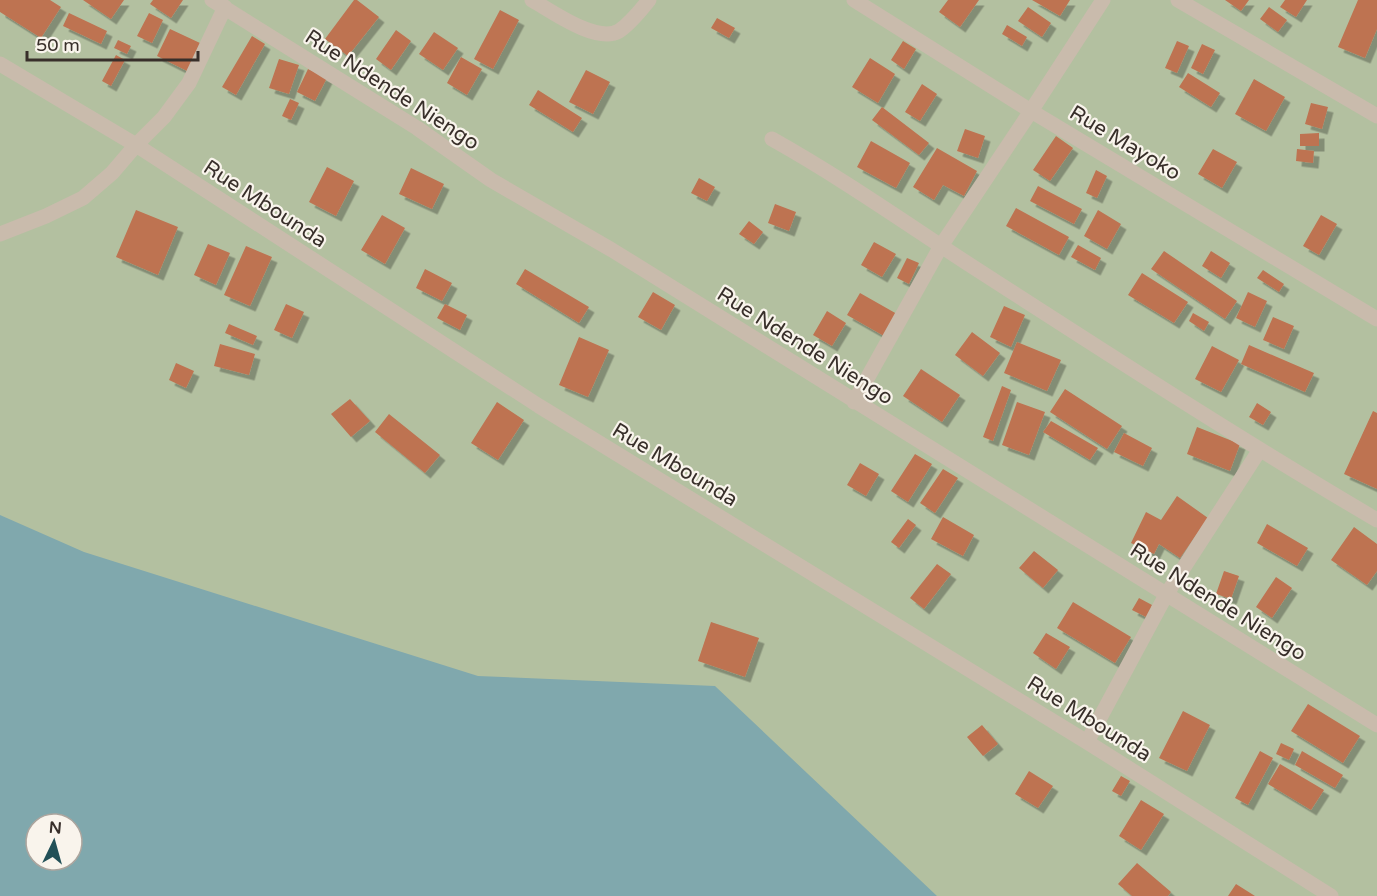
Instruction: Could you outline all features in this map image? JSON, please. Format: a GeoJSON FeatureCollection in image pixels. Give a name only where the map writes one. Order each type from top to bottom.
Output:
{"type":"FeatureCollection","features":[{"type":"Feature","properties":{"kind":"street"},"geometry":{"type":"LineString","coordinates":[[532,0],[569,22],[598,33],[617,32],[633,20],[649,0]]}},
{"type":"Feature","properties":{"kind":"street","name":"Rue Mayoko"},"geometry":{"type":"LineString","coordinates":[[854,0],[1031,111],[1377,319]]}},
{"type":"Feature","properties":{"kind":"street"},"geometry":{"type":"LineString","coordinates":[[854,402],[941,246],[1103,0]]}},
{"type":"Feature","properties":{"kind":"street"},"geometry":{"type":"LineString","coordinates":[[1178,0],[1377,117]]}},
{"type":"Feature","properties":{"kind":"street"},"geometry":{"type":"LineString","coordinates":[[0,234],[83,198],[112,173],[164,117],[189,83],[219,4]]}},
{"type":"Feature","properties":{"kind":"street","name":"Rue Ndende Niengo"},"geometry":{"type":"LineString","coordinates":[[219,4],[417,128],[491,180],[612,250],[1377,725]]}},
{"type":"Feature","properties":{"kind":"street","name":"Rue Mbounda"},"geometry":{"type":"LineString","coordinates":[[0,63],[136,145],[539,406],[1087,742],[1331,896]]}},
{"type":"Feature","properties":{"kind":"street"},"geometry":{"type":"LineString","coordinates":[[772,139],[826,170],[1259,450],[1377,520]]}},
{"type":"Feature","properties":{"kind":"street"},"geometry":{"type":"LineString","coordinates":[[1087,742],[1166,595],[1259,450]]}},
{"type":"Feature","properties":{"kind":"green space"},"geometry":{"type":"Polygon","coordinates":[[[0,0],[1377,0],[1377,896],[0,896],[0,0]]]}},
{"type":"Feature","properties":{"kind":"water"},"geometry":{"type":"Polygon","coordinates":[[[0,515],[84,552],[478,676],[715,686],[937,896],[0,896],[0,515]]]}},
{"type":"Feature","properties":{"kind":"building"},"geometry":{"type":"Polygon","coordinates":[[[0,0],[50,0],[61,7],[41,38],[0,12],[0,0]]]}},
{"type":"Feature","properties":{"kind":"building"},"geometry":{"type":"Polygon","coordinates":[[[83,0],[124,0],[111,19],[83,0]]]}},
{"type":"Feature","properties":{"kind":"building"},"geometry":{"type":"Polygon","coordinates":[[[153,0],[183,0],[171,18],[150,4],[153,0]]]}},
{"type":"Feature","properties":{"kind":"building"},"geometry":{"type":"Polygon","coordinates":[[[354,0],[379,17],[348,56],[325,39],[354,0]]]}},
{"type":"Feature","properties":{"kind":"building"},"geometry":{"type":"Polygon","coordinates":[[[948,0],[979,0],[960,27],[939,12],[948,0]]]}},
{"type":"Feature","properties":{"kind":"building"},"geometry":{"type":"Polygon","coordinates":[[[1032,0],[1070,0],[1060,16],[1032,0]]]}},
{"type":"Feature","properties":{"kind":"building"},"geometry":{"type":"Polygon","coordinates":[[[1225,0],[1249,0],[1241,11],[1225,0]]]}},
{"type":"Feature","properties":{"kind":"building"},"geometry":{"type":"Polygon","coordinates":[[[1285,0],[1307,0],[1296,17],[1280,7],[1285,0]]]}},
{"type":"Feature","properties":{"kind":"building"},"geometry":{"type":"Polygon","coordinates":[[[1358,0],[1377,0],[1377,29],[1365,58],[1338,47],[1358,0]]]}},
{"type":"Feature","properties":{"kind":"building"},"geometry":{"type":"Polygon","coordinates":[[[1028,7],[1051,23],[1042,37],[1018,21],[1028,7]]]}},
{"type":"Feature","properties":{"kind":"building"},"geometry":{"type":"Polygon","coordinates":[[[1269,7],[1287,20],[1278,32],[1260,19],[1269,7]]]}},
{"type":"Feature","properties":{"kind":"building"},"geometry":{"type":"Polygon","coordinates":[[[500,10],[519,20],[493,69],[474,59],[500,10]]]}},
{"type":"Feature","properties":{"kind":"building"},"geometry":{"type":"Polygon","coordinates":[[[69,13],[107,31],[101,44],[63,26],[69,13]]]}},
{"type":"Feature","properties":{"kind":"building"},"geometry":{"type":"Polygon","coordinates":[[[149,13],[163,20],[152,43],[137,36],[149,13]]]}},
{"type":"Feature","properties":{"kind":"building"},"geometry":{"type":"Polygon","coordinates":[[[717,18],[735,28],[729,38],[711,28],[717,18]]]}},
{"type":"Feature","properties":{"kind":"building"},"geometry":{"type":"Polygon","coordinates":[[[1007,25],[1027,37],[1022,46],[1002,34],[1007,25]]]}},
{"type":"Feature","properties":{"kind":"building"},"geometry":{"type":"Polygon","coordinates":[[[170,29],[200,43],[187,71],[157,56],[170,29]]]}},
{"type":"Feature","properties":{"kind":"building"},"geometry":{"type":"Polygon","coordinates":[[[396,30],[411,41],[391,70],[376,59],[396,30]]]}},
{"type":"Feature","properties":{"kind":"building"},"geometry":{"type":"Polygon","coordinates":[[[434,32],[458,48],[443,70],[419,54],[434,32]]]}},
{"type":"Feature","properties":{"kind":"building"},"geometry":{"type":"Polygon","coordinates":[[[252,36],[265,44],[236,95],[222,87],[252,36]]]}},
{"type":"Feature","properties":{"kind":"building"},"geometry":{"type":"Polygon","coordinates":[[[118,40],[131,46],[127,54],[114,48],[118,40]]]}},
{"type":"Feature","properties":{"kind":"building"},"geometry":{"type":"Polygon","coordinates":[[[903,41],[916,49],[904,69],[891,60],[903,41]]]}},
{"type":"Feature","properties":{"kind":"building"},"geometry":{"type":"Polygon","coordinates":[[[1177,41],[1189,46],[1177,73],[1165,68],[1177,41]]]}},
{"type":"Feature","properties":{"kind":"building"},"geometry":{"type":"Polygon","coordinates":[[[1202,44],[1215,50],[1203,74],[1191,68],[1202,44]]]}},
{"type":"Feature","properties":{"kind":"building"},"geometry":{"type":"Polygon","coordinates":[[[116,55],[125,60],[111,86],[102,81],[116,55]]]}},
{"type":"Feature","properties":{"kind":"building"},"geometry":{"type":"Polygon","coordinates":[[[461,57],[482,69],[467,95],[447,83],[461,57]]]}},
{"type":"Feature","properties":{"kind":"building"},"geometry":{"type":"Polygon","coordinates":[[[870,58],[895,74],[878,103],[852,87],[870,58]]]}},
{"type":"Feature","properties":{"kind":"building"},"geometry":{"type":"Polygon","coordinates":[[[279,59],[299,65],[289,94],[269,88],[279,59]]]}},
{"type":"Feature","properties":{"kind":"building"},"geometry":{"type":"Polygon","coordinates":[[[308,69],[327,78],[315,101],[297,92],[308,69]]]}},
{"type":"Feature","properties":{"kind":"building"},"geometry":{"type":"Polygon","coordinates":[[[586,70],[610,82],[593,114],[569,102],[586,70]]]}},
{"type":"Feature","properties":{"kind":"building"},"geometry":{"type":"Polygon","coordinates":[[[1188,73],[1220,93],[1211,107],[1179,87],[1188,73]]]}},
{"type":"Feature","properties":{"kind":"building"},"geometry":{"type":"Polygon","coordinates":[[[1254,79],[1285,97],[1266,131],[1235,114],[1254,79]]]}},
{"type":"Feature","properties":{"kind":"building"},"geometry":{"type":"Polygon","coordinates":[[[922,84],[937,94],[920,121],[905,112],[922,84]]]}},
{"type":"Feature","properties":{"kind":"building"},"geometry":{"type":"Polygon","coordinates":[[[538,90],[582,118],[573,132],[529,105],[538,90]]]}},
{"type":"Feature","properties":{"kind":"building"},"geometry":{"type":"Polygon","coordinates":[[[290,99],[299,103],[291,120],[282,116],[290,99]]]}},
{"type":"Feature","properties":{"kind":"building"},"geometry":{"type":"Polygon","coordinates":[[[1311,103],[1328,107],[1322,129],[1305,124],[1311,103]]]}},
{"type":"Feature","properties":{"kind":"building"},"geometry":{"type":"Polygon","coordinates":[[[882,107],[929,143],[919,155],[872,120],[882,107]]]}},
{"type":"Feature","properties":{"kind":"building"},"geometry":{"type":"Polygon","coordinates":[[[965,129],[985,136],[978,158],[957,151],[965,129]]]}},
{"type":"Feature","properties":{"kind":"building"},"geometry":{"type":"Polygon","coordinates":[[[1319,133],[1319,146],[1300,146],[1300,134],[1319,133]]]}},
{"type":"Feature","properties":{"kind":"building"},"geometry":{"type":"Polygon","coordinates":[[[1056,136],[1073,148],[1050,181],[1033,170],[1056,136]]]}},
{"type":"Feature","properties":{"kind":"building"},"geometry":{"type":"Polygon","coordinates":[[[871,141],[910,163],[896,188],[857,167],[871,141]]]}},
{"type":"Feature","properties":{"kind":"building"},"geometry":{"type":"Polygon","coordinates":[[[937,148],[977,171],[964,196],[943,185],[934,200],[913,187],[937,148]]]}},
{"type":"Feature","properties":{"kind":"building"},"geometry":{"type":"Polygon","coordinates":[[[1213,149],[1237,162],[1222,188],[1198,174],[1213,149]]]}},
{"type":"Feature","properties":{"kind":"building"},"geometry":{"type":"Polygon","coordinates":[[[1297,149],[1314,151],[1313,163],[1296,161],[1297,149]]]}},
{"type":"Feature","properties":{"kind":"building"},"geometry":{"type":"Polygon","coordinates":[[[327,167],[354,181],[336,216],[309,202],[327,167]]]}},
{"type":"Feature","properties":{"kind":"building"},"geometry":{"type":"Polygon","coordinates":[[[411,168],[444,184],[432,209],[399,194],[411,168]]]}},
{"type":"Feature","properties":{"kind":"building"},"geometry":{"type":"Polygon","coordinates":[[[1096,170],[1107,176],[1097,198],[1086,193],[1096,170]]]}},
{"type":"Feature","properties":{"kind":"building"},"geometry":{"type":"Polygon","coordinates":[[[699,178],[715,187],[707,201],[691,193],[699,178]]]}},
{"type":"Feature","properties":{"kind":"building"},"geometry":{"type":"Polygon","coordinates":[[[1038,186],[1082,209],[1074,224],[1030,201],[1038,186]]]}},
{"type":"Feature","properties":{"kind":"building"},"geometry":{"type":"Polygon","coordinates":[[[775,204],[796,212],[789,231],[768,223],[775,204]]]}},
{"type":"Feature","properties":{"kind":"building"},"geometry":{"type":"Polygon","coordinates":[[[1016,208],[1069,237],[1059,255],[1006,226],[1016,208]]]}},
{"type":"Feature","properties":{"kind":"building"},"geometry":{"type":"Polygon","coordinates":[[[136,210],[178,227],[158,275],[116,257],[136,210]]]}},
{"type":"Feature","properties":{"kind":"building"},"geometry":{"type":"Polygon","coordinates":[[[1098,210],[1121,224],[1107,249],[1084,236],[1098,210]]]}},
{"type":"Feature","properties":{"kind":"building"},"geometry":{"type":"Polygon","coordinates":[[[382,215],[405,228],[385,264],[361,250],[382,215]]]}},
{"type":"Feature","properties":{"kind":"building"},"geometry":{"type":"Polygon","coordinates":[[[1321,215],[1337,224],[1319,255],[1303,246],[1321,215]]]}},
{"type":"Feature","properties":{"kind":"building"},"geometry":{"type":"Polygon","coordinates":[[[749,221],[763,232],[754,244],[739,234],[749,221]]]}},
{"type":"Feature","properties":{"kind":"building"},"geometry":{"type":"Polygon","coordinates":[[[874,242],[896,254],[882,277],[861,265],[874,242]]]}},
{"type":"Feature","properties":{"kind":"building"},"geometry":{"type":"Polygon","coordinates":[[[208,244],[230,253],[216,285],[194,275],[208,244]]]}},
{"type":"Feature","properties":{"kind":"building"},"geometry":{"type":"Polygon","coordinates":[[[1078,245],[1101,258],[1095,270],[1071,257],[1078,245]]]}},
{"type":"Feature","properties":{"kind":"building"},"geometry":{"type":"Polygon","coordinates":[[[246,246],[272,257],[250,306],[224,295],[246,246]]]}},
{"type":"Feature","properties":{"kind":"building"},"geometry":{"type":"Polygon","coordinates":[[[1164,251],[1237,301],[1225,319],[1151,269],[1164,251]]]}},
{"type":"Feature","properties":{"kind":"building"},"geometry":{"type":"Polygon","coordinates":[[[1211,251],[1230,263],[1221,278],[1202,266],[1211,251]]]}},
{"type":"Feature","properties":{"kind":"building"},"geometry":{"type":"Polygon","coordinates":[[[907,258],[919,263],[909,284],[897,278],[907,258]]]}},
{"type":"Feature","properties":{"kind":"building"},"geometry":{"type":"Polygon","coordinates":[[[425,269],[452,283],[442,301],[416,288],[425,269]]]}},
{"type":"Feature","properties":{"kind":"building"},"geometry":{"type":"Polygon","coordinates":[[[525,269],[589,307],[579,323],[516,284],[525,269]]]}},
{"type":"Feature","properties":{"kind":"building"},"geometry":{"type":"Polygon","coordinates":[[[1263,270],[1284,284],[1279,292],[1257,278],[1263,270]]]}},
{"type":"Feature","properties":{"kind":"building"},"geometry":{"type":"Polygon","coordinates":[[[1142,273],[1188,302],[1174,323],[1128,295],[1142,273]]]}},
{"type":"Feature","properties":{"kind":"building"},"geometry":{"type":"Polygon","coordinates":[[[653,292],[675,305],[661,330],[638,317],[653,292]]]}},
{"type":"Feature","properties":{"kind":"building"},"geometry":{"type":"Polygon","coordinates":[[[1248,292],[1267,301],[1255,327],[1236,318],[1248,292]]]}},
{"type":"Feature","properties":{"kind":"building"},"geometry":{"type":"Polygon","coordinates":[[[860,293],[897,314],[884,336],[847,315],[860,293]]]}},
{"type":"Feature","properties":{"kind":"building"},"geometry":{"type":"Polygon","coordinates":[[[286,304],[304,312],[292,338],[274,330],[286,304]]]}},
{"type":"Feature","properties":{"kind":"building"},"geometry":{"type":"Polygon","coordinates":[[[445,304],[467,315],[460,330],[437,318],[445,304]]]}},
{"type":"Feature","properties":{"kind":"building"},"geometry":{"type":"Polygon","coordinates":[[[1004,306],[1025,315],[1011,347],[990,337],[1004,306]]]}},
{"type":"Feature","properties":{"kind":"building"},"geometry":{"type":"Polygon","coordinates":[[[827,311],[846,323],[832,346],[813,335],[827,311]]]}},
{"type":"Feature","properties":{"kind":"building"},"geometry":{"type":"Polygon","coordinates":[[[1193,313],[1209,322],[1204,331],[1189,321],[1193,313]]]}},
{"type":"Feature","properties":{"kind":"building"},"geometry":{"type":"Polygon","coordinates":[[[1273,317],[1294,326],[1284,349],[1263,340],[1273,317]]]}},
{"type":"Feature","properties":{"kind":"building"},"geometry":{"type":"Polygon","coordinates":[[[229,324],[257,336],[253,345],[225,333],[229,324]]]}},
{"type":"Feature","properties":{"kind":"building"},"geometry":{"type":"Polygon","coordinates":[[[972,332],[1000,353],[983,376],[955,355],[972,332]]]}},
{"type":"Feature","properties":{"kind":"building"},"geometry":{"type":"Polygon","coordinates":[[[579,337],[609,350],[588,397],[559,385],[579,337]]]}},
{"type":"Feature","properties":{"kind":"building"},"geometry":{"type":"Polygon","coordinates":[[[1017,342],[1061,360],[1047,391],[1004,373],[1017,342]]]}},
{"type":"Feature","properties":{"kind":"building"},"geometry":{"type":"Polygon","coordinates":[[[220,344],[255,354],[249,375],[214,366],[220,344]]]}},
{"type":"Feature","properties":{"kind":"building"},"geometry":{"type":"Polygon","coordinates":[[[1249,345],[1314,373],[1305,392],[1241,364],[1249,345]]]}},
{"type":"Feature","properties":{"kind":"building"},"geometry":{"type":"Polygon","coordinates":[[[1212,346],[1239,360],[1221,392],[1195,379],[1212,346]]]}},
{"type":"Feature","properties":{"kind":"building"},"geometry":{"type":"Polygon","coordinates":[[[176,363],[194,371],[186,388],[169,380],[176,363]]]}},
{"type":"Feature","properties":{"kind":"building"},"geometry":{"type":"Polygon","coordinates":[[[921,369],[960,395],[942,422],[903,396],[921,369]]]}},
{"type":"Feature","properties":{"kind":"building"},"geometry":{"type":"Polygon","coordinates":[[[1002,386],[1011,390],[993,441],[983,437],[1002,386]]]}},
{"type":"Feature","properties":{"kind":"building"},"geometry":{"type":"Polygon","coordinates":[[[1065,389],[1122,426],[1107,449],[1050,412],[1065,389]]]}},
{"type":"Feature","properties":{"kind":"building"},"geometry":{"type":"Polygon","coordinates":[[[350,399],[370,421],[351,437],[331,414],[350,399]]]}},
{"type":"Feature","properties":{"kind":"building"},"geometry":{"type":"Polygon","coordinates":[[[497,402],[524,420],[498,460],[471,443],[497,402]]]}},
{"type":"Feature","properties":{"kind":"building"},"geometry":{"type":"Polygon","coordinates":[[[1017,402],[1045,412],[1029,455],[1002,445],[1017,402]]]}},
{"type":"Feature","properties":{"kind":"building"},"geometry":{"type":"Polygon","coordinates":[[[1257,403],[1271,412],[1263,425],[1249,417],[1257,403]]]}},
{"type":"Feature","properties":{"kind":"building"},"geometry":{"type":"Polygon","coordinates":[[[1373,411],[1377,413],[1377,489],[1344,474],[1373,411]]]}},
{"type":"Feature","properties":{"kind":"building"},"geometry":{"type":"Polygon","coordinates":[[[389,414],[440,455],[425,473],[375,432],[389,414]]]}},
{"type":"Feature","properties":{"kind":"building"},"geometry":{"type":"Polygon","coordinates":[[[1051,421],[1098,448],[1090,460],[1043,432],[1051,421]]]}},
{"type":"Feature","properties":{"kind":"building"},"geometry":{"type":"Polygon","coordinates":[[[1197,427],[1240,444],[1230,471],[1187,454],[1197,427]]]}},
{"type":"Feature","properties":{"kind":"building"},"geometry":{"type":"Polygon","coordinates":[[[1124,433],[1152,448],[1143,466],[1114,452],[1124,433]]]}},
{"type":"Feature","properties":{"kind":"building"},"geometry":{"type":"Polygon","coordinates":[[[915,454],[932,464],[908,502],[891,491],[915,454]]]}},
{"type":"Feature","properties":{"kind":"building"},"geometry":{"type":"Polygon","coordinates":[[[860,463],[879,474],[866,496],[847,485],[860,463]]]}},
{"type":"Feature","properties":{"kind":"building"},"geometry":{"type":"Polygon","coordinates":[[[943,469],[958,478],[935,513],[920,503],[943,469]]]}},
{"type":"Feature","properties":{"kind":"building"},"geometry":{"type":"Polygon","coordinates":[[[1177,496],[1208,518],[1180,558],[1159,544],[1154,554],[1131,543],[1146,512],[1161,520],[1177,496]]]}},
{"type":"Feature","properties":{"kind":"building"},"geometry":{"type":"Polygon","coordinates":[[[943,517],[974,535],[963,556],[931,539],[943,517]]]}},
{"type":"Feature","properties":{"kind":"building"},"geometry":{"type":"Polygon","coordinates":[[[908,519],[916,525],[899,548],[891,542],[908,519]]]}},
{"type":"Feature","properties":{"kind":"building"},"geometry":{"type":"Polygon","coordinates":[[[1267,524],[1308,548],[1297,566],[1257,543],[1267,524]]]}},
{"type":"Feature","properties":{"kind":"building"},"geometry":{"type":"Polygon","coordinates":[[[1354,527],[1377,544],[1377,571],[1367,585],[1331,560],[1354,527]]]}},
{"type":"Feature","properties":{"kind":"building"},"geometry":{"type":"Polygon","coordinates":[[[1034,551],[1058,570],[1043,588],[1019,568],[1034,551]]]}},
{"type":"Feature","properties":{"kind":"building"},"geometry":{"type":"Polygon","coordinates":[[[937,564],[951,574],[924,609],[910,598],[937,564]]]}},
{"type":"Feature","properties":{"kind":"building"},"geometry":{"type":"Polygon","coordinates":[[[1224,571],[1239,576],[1231,599],[1216,594],[1224,571]]]}},
{"type":"Feature","properties":{"kind":"building"},"geometry":{"type":"Polygon","coordinates":[[[1276,577],[1292,588],[1272,618],[1256,607],[1276,577]]]}},
{"type":"Feature","properties":{"kind":"building"},"geometry":{"type":"Polygon","coordinates":[[[1139,598],[1152,605],[1146,617],[1132,610],[1139,598]]]}},
{"type":"Feature","properties":{"kind":"building"},"geometry":{"type":"Polygon","coordinates":[[[1073,602],[1131,637],[1115,663],[1057,628],[1073,602]]]}},
{"type":"Feature","properties":{"kind":"building"},"geometry":{"type":"Polygon","coordinates":[[[711,622],[759,638],[745,677],[698,661],[711,622]]]}},
{"type":"Feature","properties":{"kind":"building"},"geometry":{"type":"Polygon","coordinates":[[[1046,633],[1070,647],[1056,669],[1033,653],[1046,633]]]}},
{"type":"Feature","properties":{"kind":"building"},"geometry":{"type":"Polygon","coordinates":[[[1308,704],[1360,736],[1343,763],[1291,731],[1308,704]]]}},
{"type":"Feature","properties":{"kind":"building"},"geometry":{"type":"Polygon","coordinates":[[[1183,711],[1210,725],[1187,771],[1159,758],[1183,711]]]}},
{"type":"Feature","properties":{"kind":"building"},"geometry":{"type":"Polygon","coordinates":[[[982,725],[998,744],[983,756],[967,737],[982,725]]]}},
{"type":"Feature","properties":{"kind":"building"},"geometry":{"type":"Polygon","coordinates":[[[1281,743],[1294,749],[1289,760],[1276,754],[1281,743]]]}},
{"type":"Feature","properties":{"kind":"building"},"geometry":{"type":"Polygon","coordinates":[[[1260,751],[1273,758],[1248,805],[1235,798],[1260,751]]]}},
{"type":"Feature","properties":{"kind":"building"},"geometry":{"type":"Polygon","coordinates":[[[1302,751],[1343,775],[1335,788],[1295,765],[1302,751]]]}},
{"type":"Feature","properties":{"kind":"building"},"geometry":{"type":"Polygon","coordinates":[[[1280,764],[1324,790],[1311,810],[1268,784],[1280,764]]]}},
{"type":"Feature","properties":{"kind":"building"},"geometry":{"type":"Polygon","coordinates":[[[1029,771],[1053,786],[1038,808],[1015,794],[1029,771]]]}},
{"type":"Feature","properties":{"kind":"building"},"geometry":{"type":"Polygon","coordinates":[[[1121,776],[1130,781],[1121,796],[1112,791],[1121,776]]]}},
{"type":"Feature","properties":{"kind":"building"},"geometry":{"type":"Polygon","coordinates":[[[1141,800],[1164,814],[1141,850],[1119,836],[1141,800]]]}},
{"type":"Feature","properties":{"kind":"building"},"geometry":{"type":"Polygon","coordinates":[[[1137,863],[1171,892],[1168,896],[1132,896],[1118,884],[1137,863]]]}},
{"type":"Feature","properties":{"kind":"building"},"geometry":{"type":"Polygon","coordinates":[[[1236,884],[1255,896],[1228,896],[1236,884]]]}}]}
